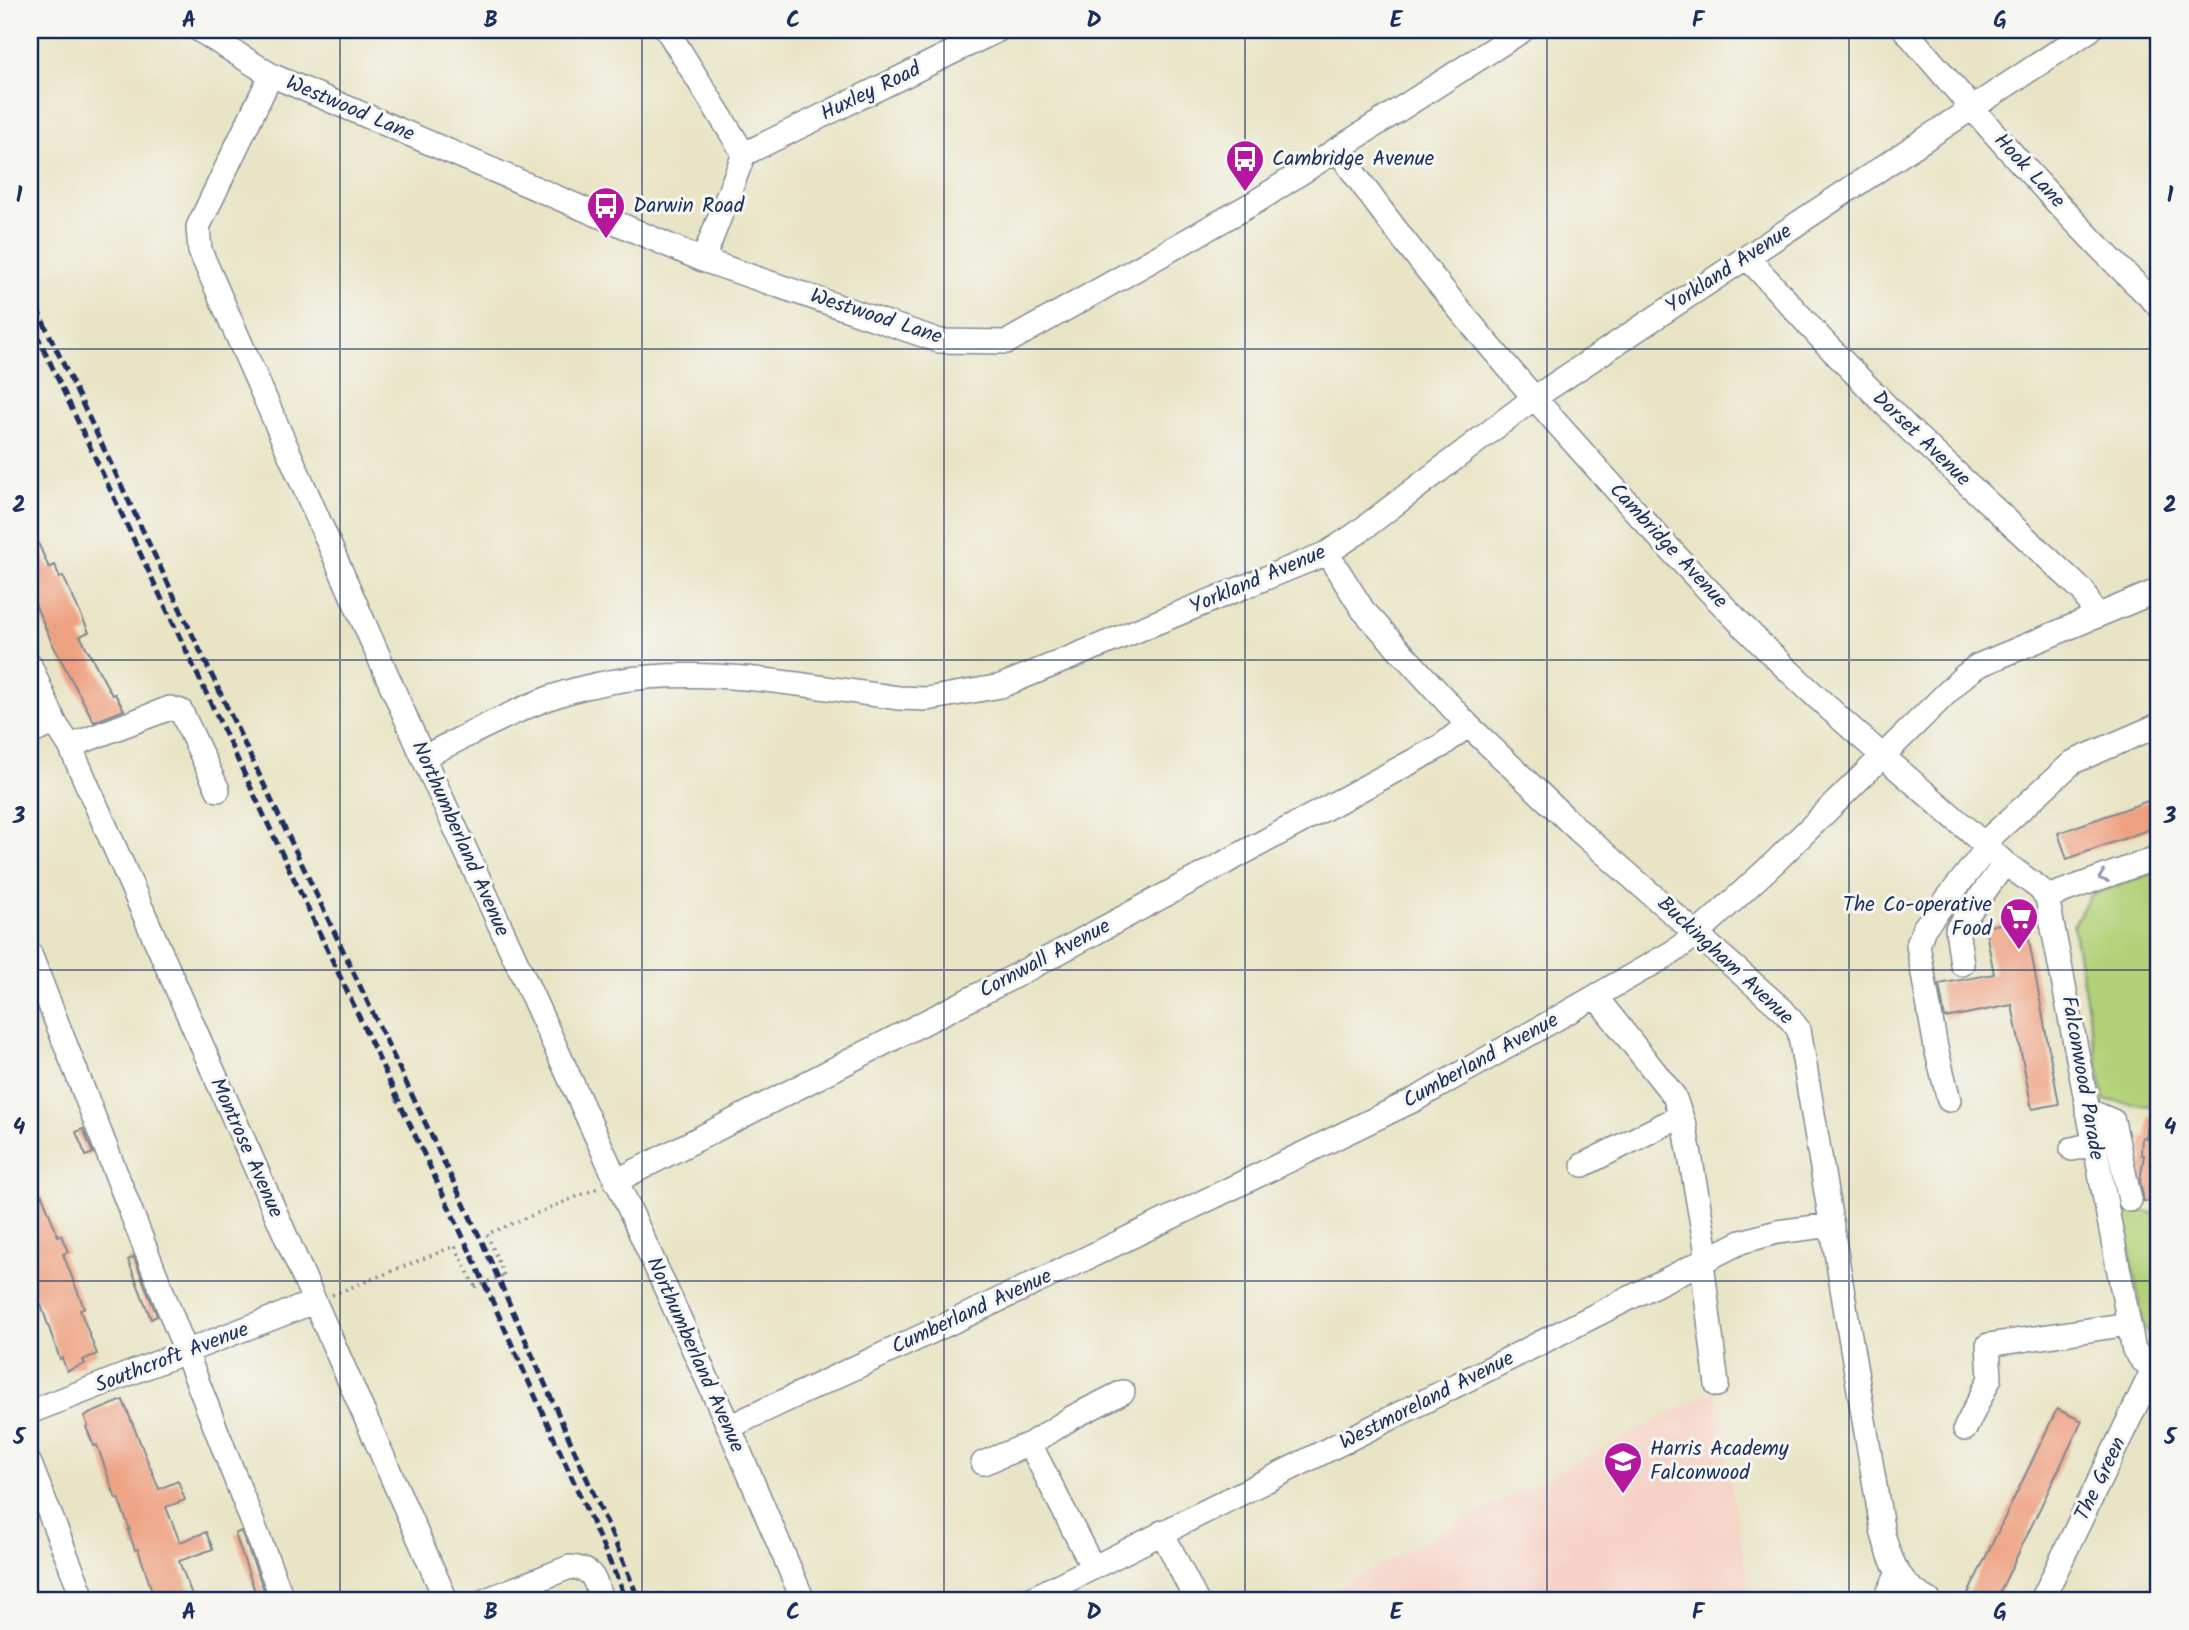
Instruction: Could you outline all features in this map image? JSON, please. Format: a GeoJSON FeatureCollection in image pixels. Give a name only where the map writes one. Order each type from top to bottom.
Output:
{"type":"FeatureCollection","features":[{"type":"Feature","properties":{"kind":"street","name":"Westwood Lane"},"geometry":{"type":"LineString","coordinates":[[199,30],[271,75],[703,260],[940,341],[1007,342],[1188,242],[1256,201],[1523,30]]}},
{"type":"Feature","properties":{"kind":"street"},"geometry":{"type":"LineString","coordinates":[[667,30],[744,154],[703,260]]}},
{"type":"Feature","properties":{"kind":"street","name":"Huxley Road"},"geometry":{"type":"LineString","coordinates":[[744,154],[998,30]]}},
{"type":"Feature","properties":{"kind":"street","name":"Hook Lane"},"geometry":{"type":"LineString","coordinates":[[1905,30],[2090,238],[2159,306]]}},
{"type":"Feature","properties":{"kind":"street","name":"Yorkland Avenue"},"geometry":{"type":"LineString","coordinates":[[423,757],[548,698],[649,675],[721,675],[899,698],[927,699],[1001,686],[1326,553],[1356,534],[1534,398],[2090,30]]}},
{"type":"Feature","properties":{"kind":"street","name":"Northumberland Avenue"},"geometry":{"type":"LineString","coordinates":[[271,75],[198,227],[200,251],[423,757],[729,1427],[803,1600]]}},
{"type":"Feature","properties":{"kind":"street","name":"Cambridge Avenue"},"geometry":{"type":"LineString","coordinates":[[1337,149],[1430,276],[1654,534],[1750,634],[1808,689],[2047,897]]}},
{"type":"Feature","properties":{"kind":"street","name":"Dorset Avenue"},"geometry":{"type":"LineString","coordinates":[[1747,257],[1826,344],[1909,429],[2084,592],[2095,617]]}},
{"type":"Feature","properties":{"kind":"street","name":"Buckingham Avenue"},"geometry":{"type":"LineString","coordinates":[[1326,553],[1363,610],[1468,725],[1578,830],[1783,1010],[1799,1030],[1883,1534],[1897,1575]]}},
{"type":"Feature","properties":{"kind":"street","name":"Cumberland Avenue"},"geometry":{"type":"LineString","coordinates":[[729,1427],[1416,1098],[1596,997],[1672,952],[1698,933],[1977,666],[2159,590]]}},
{"type":"Feature","properties":{"kind":"street","name":"Montrose Avenue"},"geometry":{"type":"LineString","coordinates":[[30,666],[55,723],[70,746],[446,1600]]}},
{"type":"Feature","properties":{"kind":"street"},"geometry":{"type":"LineString","coordinates":[[70,746],[170,708],[181,711],[218,790]]}},
{"type":"Feature","properties":{"kind":"street"},"geometry":{"type":"LineString","coordinates":[[30,733],[55,723]]}},
{"type":"Feature","properties":{"kind":"street","name":"Cornwall Avenue"},"geometry":{"type":"LineString","coordinates":[[616,1181],[1013,977],[1441,746],[1468,725]]}},
{"type":"Feature","properties":{"kind":"street"},"geometry":{"type":"LineString","coordinates":[[1949,1100],[1936,1048],[1918,945],[1924,928],[1986,845],[2073,762],[2159,725]]}},
{"type":"Feature","properties":{"kind":"street"},"geometry":{"type":"LineString","coordinates":[[2047,897],[2159,857]]}},
{"type":"Feature","properties":{"kind":"street"},"geometry":{"type":"LineString","coordinates":[[1962,964],[1956,929],[2005,863]]}},
{"type":"Feature","properties":{"kind":"street","name":"Falconwood Parade"},"geometry":{"type":"LineString","coordinates":[[2047,897],[2087,1110],[2083,1147],[2134,1350],[2142,1360],[2157,1362]]}},
{"type":"Feature","properties":{"kind":"street"},"geometry":{"type":"LineString","coordinates":[[30,954],[283,1600]]}},
{"type":"Feature","properties":{"kind":"street"},"geometry":{"type":"LineString","coordinates":[[1596,997],[1674,1096],[1681,1116],[1705,1261],[1717,1385]]}},
{"type":"Feature","properties":{"kind":"street"},"geometry":{"type":"LineString","coordinates":[[2087,1110],[2113,1121],[2130,1200]]}},
{"type":"Feature","properties":{"kind":"street"},"geometry":{"type":"LineString","coordinates":[[1583,1165],[1681,1116]]}},
{"type":"Feature","properties":{"kind":"street","name":"Westmoreland Avenue"},"geometry":{"type":"LineString","coordinates":[[1029,1600],[1705,1261],[1757,1237],[1832,1226]]}},
{"type":"Feature","properties":{"kind":"street","name":"Southcroft Avenue"},"geometry":{"type":"LineString","coordinates":[[30,1412],[314,1303]]}},
{"type":"Feature","properties":{"kind":"street"},"geometry":{"type":"LineString","coordinates":[[1965,1429],[1990,1378],[1988,1345],[2129,1324]]}},
{"type":"Feature","properties":{"kind":"street","name":"The Green"},"geometry":{"type":"LineString","coordinates":[[2042,1600],[2157,1362]]}},
{"type":"Feature","properties":{"kind":"street"},"geometry":{"type":"LineString","coordinates":[[983,1463],[1030,1444],[1073,1417],[1123,1392]]}},
{"type":"Feature","properties":{"kind":"street"},"geometry":{"type":"LineString","coordinates":[[1030,1444],[1093,1568]]}},
{"type":"Feature","properties":{"kind":"street"},"geometry":{"type":"LineString","coordinates":[[30,1464],[84,1600]]}},
{"type":"Feature","properties":{"kind":"street"},"geometry":{"type":"LineString","coordinates":[[1163,1532],[1196,1600]]}},
{"type":"Feature","properties":{"kind":"street"},"geometry":{"type":"LineString","coordinates":[[486,1600],[570,1566],[583,1568],[591,1573],[601,1600]]}},
{"type":"Feature","properties":{"kind":"street"},"geometry":{"type":"LineString","coordinates":[[1885,1600],[1897,1575],[1909,1588],[1929,1600]]}},
{"type":"Feature","properties":{"kind":"path"},"geometry":{"type":"LineString","coordinates":[[314,1303],[455,1246],[475,1287],[504,1275],[487,1234],[616,1181]]}},
{"type":"Feature","properties":{"kind":"shaded area","name":"Harris Academy Falconwood"},"geometry":{"type":"Polygon","coordinates":[[[1715,1390],[1751,1600],[1313,1600],[1715,1390]]]}},
{"type":"Feature","properties":{"kind":"green space"},"geometry":{"type":"Polygon","coordinates":[[[2159,871],[2159,1107],[2104,1100],[2073,926],[2090,895],[2159,871]]]}},
{"type":"Feature","properties":{"kind":"green space"},"geometry":{"type":"Polygon","coordinates":[[[2122,1208],[2158,1214],[2159,1323],[2152,1333],[2146,1331],[2143,1324],[2122,1208]]]}},
{"type":"Feature","properties":{"kind":"building"},"geometry":{"type":"Polygon","coordinates":[[[30,524],[49,568],[55,565],[60,578],[63,576],[89,632],[80,636],[112,695],[115,694],[124,710],[94,722],[53,645],[30,593],[30,524]]]}},
{"type":"Feature","properties":{"kind":"building"},"geometry":{"type":"Polygon","coordinates":[[[2159,797],[2159,826],[2067,859],[2058,833],[2159,797]]]}},
{"type":"Feature","properties":{"kind":"building"},"geometry":{"type":"Polygon","coordinates":[[[2025,919],[2059,1104],[2032,1109],[2012,1005],[1945,1018],[1939,984],[1994,974],[1985,927],[2025,919]]]}},
{"type":"Feature","properties":{"kind":"building"},"geometry":{"type":"Polygon","coordinates":[[[2149,1116],[2159,1117],[2159,1203],[2144,1201],[2140,1181],[2144,1155],[2141,1155],[2142,1137],[2146,1138],[2149,1116]]]}},
{"type":"Feature","properties":{"kind":"building"},"geometry":{"type":"Polygon","coordinates":[[[83,1129],[93,1153],[86,1156],[76,1132],[83,1129]]]}},
{"type":"Feature","properties":{"kind":"building"},"geometry":{"type":"Polygon","coordinates":[[[42,1195],[58,1236],[61,1235],[68,1252],[63,1254],[84,1308],[80,1310],[97,1354],[83,1360],[85,1364],[67,1371],[30,1284],[30,1200],[42,1195]]]}},
{"type":"Feature","properties":{"kind":"building"},"geometry":{"type":"Polygon","coordinates":[[[134,1257],[157,1316],[151,1319],[128,1260],[134,1257]]]}},
{"type":"Feature","properties":{"kind":"building"},"geometry":{"type":"Polygon","coordinates":[[[123,1400],[159,1489],[178,1481],[185,1500],[166,1507],[180,1542],[206,1532],[213,1549],[179,1561],[194,1600],[155,1600],[97,1445],[94,1446],[86,1427],[88,1426],[84,1416],[123,1400]]]}},
{"type":"Feature","properties":{"kind":"building"},"geometry":{"type":"Polygon","coordinates":[[[2057,1409],[2082,1421],[1996,1600],[1965,1600],[2057,1409]]]}},
{"type":"Feature","properties":{"kind":"building"},"geometry":{"type":"Polygon","coordinates":[[[241,1531],[268,1600],[258,1600],[235,1534],[241,1531]]]}},
{"type":"Feature","properties":{"kind":"railway"},"geometry":{"type":"LineString","coordinates":[[30,294],[483,1244],[639,1600]]}},
{"type":"Feature","properties":{"kind":"railway"},"geometry":{"type":"LineString","coordinates":[[30,320],[472,1256],[627,1600]]}},
{"type":"Feature","properties":{"kind":"place","name":"Cambridge Avenue"},"geometry":{"type":"Point","coordinates":[1245,193]}},
{"type":"Feature","properties":{"kind":"place","name":"Darwin Road"},"geometry":{"type":"Point","coordinates":[606,240]}},
{"type":"Feature","properties":{"kind":"place","name":"The Co-operative Food"},"geometry":{"type":"Point","coordinates":[2019,951]}},
{"type":"Feature","properties":{"kind":"place","name":"Harris Academy Falconwood"},"geometry":{"type":"Point","coordinates":[1623,1495]}}]}
